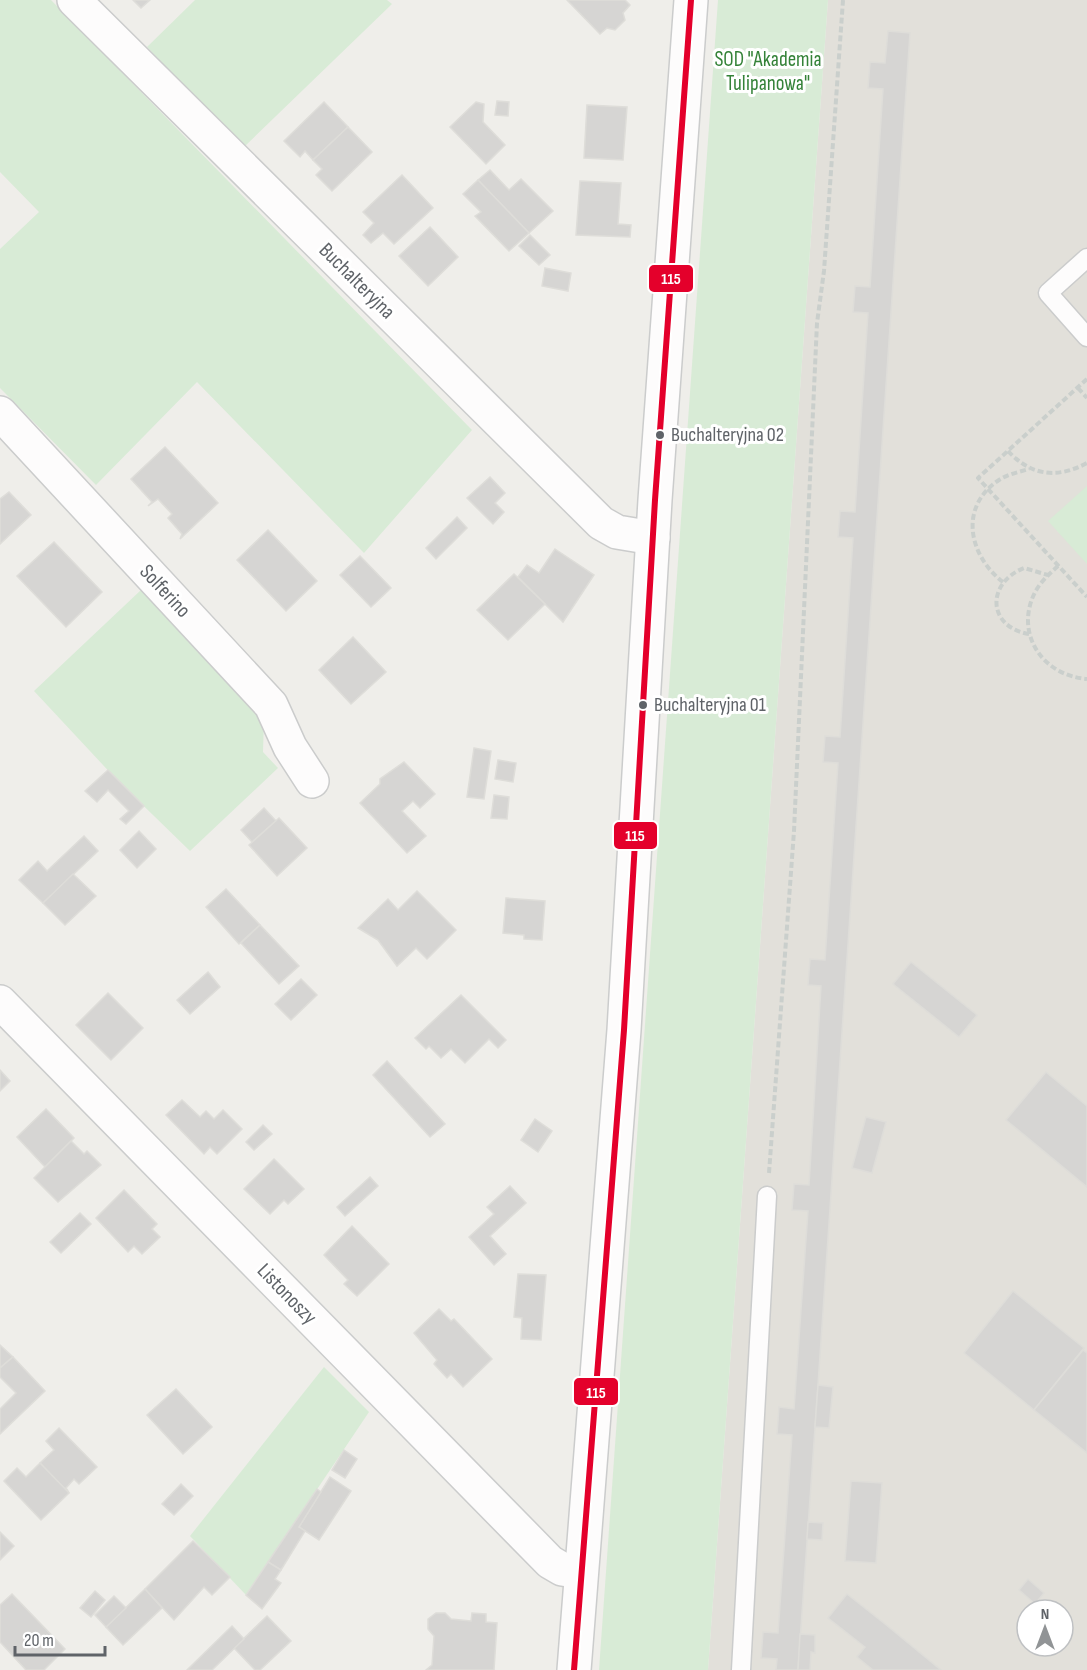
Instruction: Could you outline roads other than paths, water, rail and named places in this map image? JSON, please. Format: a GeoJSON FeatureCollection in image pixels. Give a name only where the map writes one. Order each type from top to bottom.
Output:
{"type":"FeatureCollection","features":[{"type":"Feature","properties":{"kind":"street","name":"Buchalteryjna"},"geometry":{"type":"LineString","coordinates":[[74,0],[601,523],[617,532],[653,538]]}},
{"type":"Feature","properties":{"kind":"street"},"geometry":{"type":"LineString","coordinates":[[574,1670],[624,1030],[653,538],[691,0]]}},
{"type":"Feature","properties":{"kind":"street","name":"Solferino"},"geometry":{"type":"LineString","coordinates":[[0,413],[271,705],[290,747],[312,781]]}},
{"type":"Feature","properties":{"kind":"street","name":"Listonoszy"},"geometry":{"type":"LineString","coordinates":[[0,1002],[550,1562],[562,1569],[581,1572]]}},
{"type":"Feature","properties":{"kind":"lane"},"geometry":{"type":"LineString","coordinates":[[1087,258],[1048,293],[1087,337]]}},
{"type":"Feature","properties":{"kind":"lane"},"geometry":{"type":"LineString","coordinates":[[741,1670],[767,1196]]}},
{"type":"Feature","properties":{"kind":"place","name":"Buchalteryjna 02"},"geometry":{"type":"Point","coordinates":[660,435]}},
{"type":"Feature","properties":{"kind":"place","name":"Buchalteryjna 01"},"geometry":{"type":"Point","coordinates":[643,705]}},
{"type":"Feature","properties":{"kind":"park label","name":"SOD \"Akademia Tulipanowa\""},"geometry":{"type":"Point","coordinates":[768,71]}}]}
